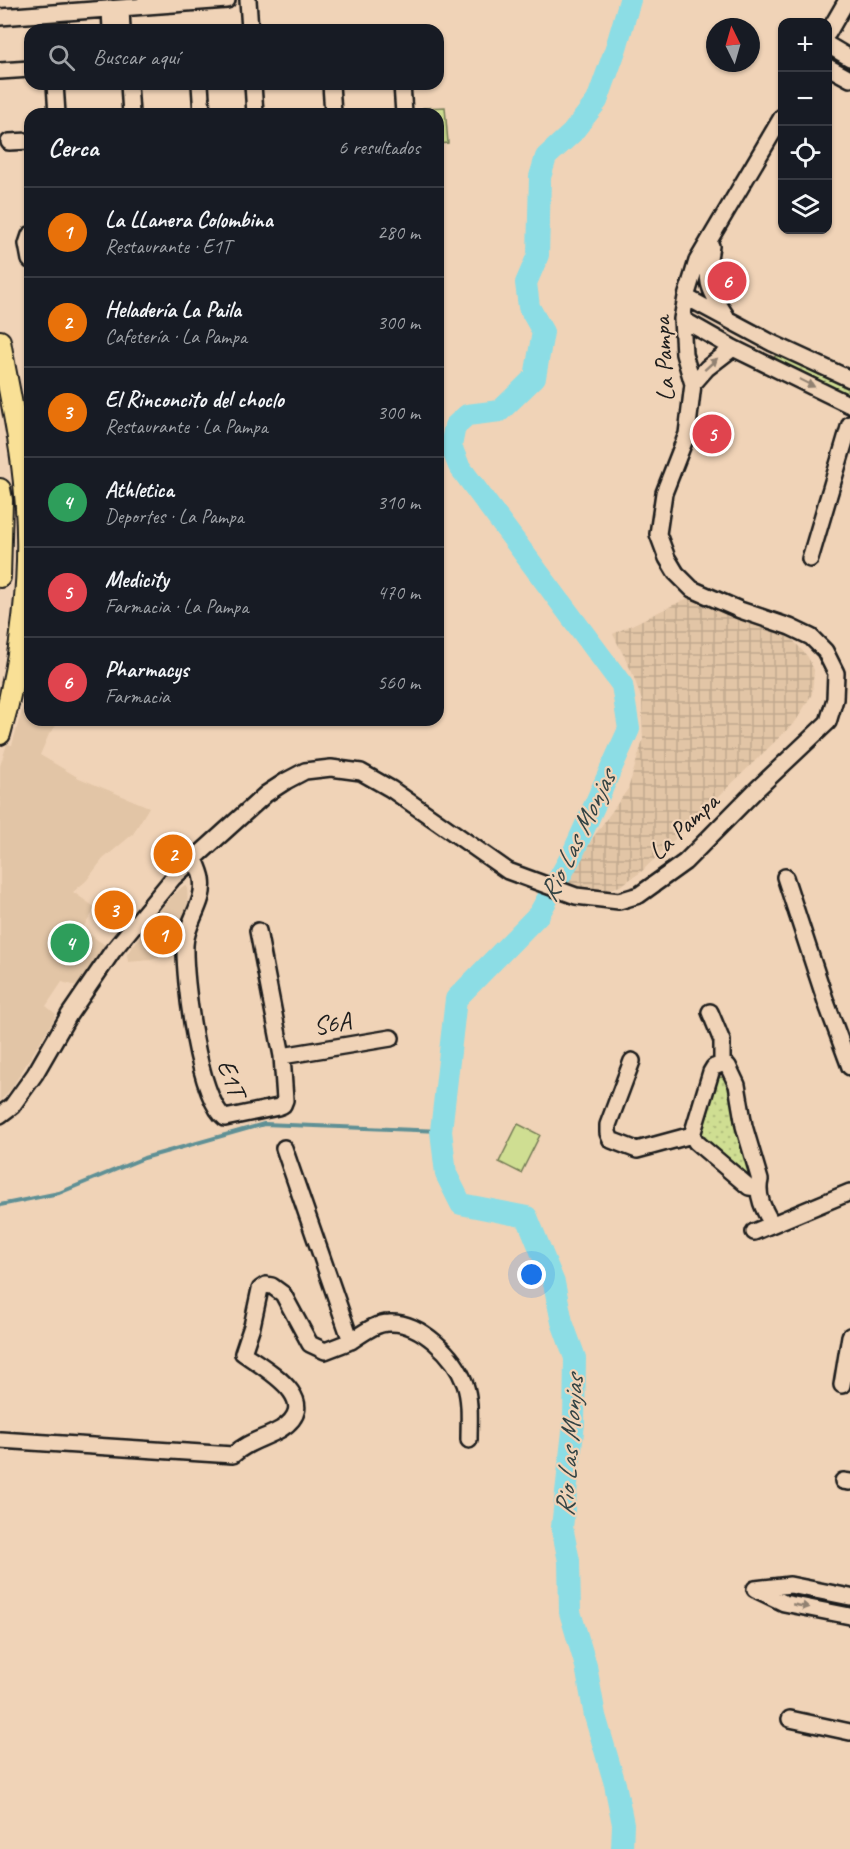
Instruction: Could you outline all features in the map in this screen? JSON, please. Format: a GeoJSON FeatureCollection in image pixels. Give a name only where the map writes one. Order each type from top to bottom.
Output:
{"type":"FeatureCollection","features":[{"type":"Feature","properties":{"kind":"main road"},"geometry":{"type":"LineString","coordinates":[[0,341],[15,416],[24,486]]}},
{"type":"Feature","properties":{"kind":"main road"},"geometry":{"type":"LineString","coordinates":[[0,489],[2,500],[0,577]]}},
{"type":"Feature","properties":{"kind":"main road"},"geometry":{"type":"LineString","coordinates":[[0,734],[7,711],[22,634],[24,586]]}},
{"type":"Feature","properties":{"kind":"street"},"geometry":{"type":"LineString","coordinates":[[0,17],[227,0]]}},
{"type":"Feature","properties":{"kind":"street"},"geometry":{"type":"LineString","coordinates":[[248,0],[250,24]]}},
{"type":"Feature","properties":{"kind":"street"},"geometry":{"type":"LineString","coordinates":[[832,26],[847,0]]}},
{"type":"Feature","properties":{"kind":"street"},"geometry":{"type":"LineString","coordinates":[[112,24],[115,8]]}},
{"type":"Feature","properties":{"kind":"street"},"geometry":{"type":"LineString","coordinates":[[115,8],[120,24]]}},
{"type":"Feature","properties":{"kind":"street"},"geometry":{"type":"LineString","coordinates":[[832,47],[850,58]]}},
{"type":"Feature","properties":{"kind":"street"},"geometry":{"type":"LineString","coordinates":[[0,71],[24,69]]}},
{"type":"Feature","properties":{"kind":"street"},"geometry":{"type":"LineString","coordinates":[[832,69],[850,79]]}},
{"type":"Feature","properties":{"kind":"street"},"geometry":{"type":"LineString","coordinates":[[55,90],[57,108]]}},
{"type":"Feature","properties":{"kind":"street"},"geometry":{"type":"LineString","coordinates":[[129,90],[131,108]]}},
{"type":"Feature","properties":{"kind":"street"},"geometry":{"type":"LineString","coordinates":[[200,90],[202,108]]}},
{"type":"Feature","properties":{"kind":"street"},"geometry":{"type":"LineString","coordinates":[[253,90],[255,108]]}},
{"type":"Feature","properties":{"kind":"street"},"geometry":{"type":"LineString","coordinates":[[331,90],[333,108]]}},
{"type":"Feature","properties":{"kind":"street"},"geometry":{"type":"LineString","coordinates":[[402,90],[404,108]]}},
{"type":"Feature","properties":{"kind":"street","name":"La Pampa"},"geometry":{"type":"LineString","coordinates":[[0,1115],[12,1106],[35,1074],[69,1015],[112,952],[173,878],[266,794],[305,771],[331,768],[361,772],[391,789],[508,871],[576,896],[619,901],[639,895],[685,862],[828,722],[835,699],[836,673],[825,651],[811,637],[790,627],[740,610],[692,589],[676,573],[667,558],[658,534],[664,493],[687,434],[693,384],[684,354],[682,319],[686,297],[697,261],[713,238],[778,126]]}},
{"type":"Feature","properties":{"kind":"street"},"geometry":{"type":"LineString","coordinates":[[9,142],[24,141]]}},
{"type":"Feature","properties":{"kind":"street"},"geometry":{"type":"LineString","coordinates":[[713,238],[706,270],[709,285],[727,319]]}},
{"type":"Feature","properties":{"kind":"street"},"geometry":{"type":"LineString","coordinates":[[686,297],[772,343],[850,379]]}},
{"type":"Feature","properties":{"kind":"street"},"geometry":{"type":"LineString","coordinates":[[682,319],[733,348],[850,405]]}},
{"type":"Feature","properties":{"kind":"street"},"geometry":{"type":"LineString","coordinates":[[693,384],[707,368],[733,348]]}},
{"type":"Feature","properties":{"kind":"street"},"geometry":{"type":"LineString","coordinates":[[810,559],[850,424]]}},
{"type":"Feature","properties":{"kind":"street","name":"E1T"},"geometry":{"type":"LineString","coordinates":[[194,857],[202,879],[202,896],[189,927],[185,944],[191,1012],[200,1064],[219,1114],[225,1118],[284,1105],[282,1056],[258,931]]}},
{"type":"Feature","properties":{"kind":"street"},"geometry":{"type":"LineString","coordinates":[[785,877],[850,1067]]}},
{"type":"Feature","properties":{"kind":"street"},"geometry":{"type":"LineString","coordinates":[[710,1012],[722,1041],[722,1064]]}},
{"type":"Feature","properties":{"kind":"street","name":"S6A"},"geometry":{"type":"LineString","coordinates":[[282,1056],[391,1038]]}},
{"type":"Feature","properties":{"kind":"street"},"geometry":{"type":"LineString","coordinates":[[632,1061],[608,1125],[611,1140],[637,1150],[692,1135]]}},
{"type":"Feature","properties":{"kind":"street"},"geometry":{"type":"LineString","coordinates":[[758,1188],[749,1187],[696,1142],[692,1135],[711,1072],[714,1067],[722,1064],[728,1066],[737,1085],[744,1126],[760,1180],[758,1188],[762,1207],[772,1224]]}},
{"type":"Feature","properties":{"kind":"street"},"geometry":{"type":"LineString","coordinates":[[284,1148],[351,1341]]}},
{"type":"Feature","properties":{"kind":"street"},"geometry":{"type":"LineString","coordinates":[[754,1233],[850,1192]]}},
{"type":"Feature","properties":{"kind":"street"},"geometry":{"type":"LineString","coordinates":[[0,1440],[233,1455],[252,1441],[281,1429],[295,1415],[297,1406],[292,1390],[243,1353],[260,1289],[266,1285],[272,1286],[283,1294],[310,1344],[325,1351],[351,1341],[368,1329],[388,1323],[405,1325],[424,1333],[448,1356],[464,1383],[470,1406],[469,1440]]}},
{"type":"Feature","properties":{"kind":"street"},"geometry":{"type":"LineString","coordinates":[[842,1385],[850,1336]]}},
{"type":"Feature","properties":{"kind":"street"},"geometry":{"type":"LineString","coordinates":[[850,1597],[790,1585],[755,1588],[784,1603],[850,1616]]}},
{"type":"Feature","properties":{"kind":"street"},"geometry":{"type":"LineString","coordinates":[[790,1719],[850,1732]]}},
{"type":"Feature","properties":{"kind":"shaded area"},"geometry":{"type":"Polygon","coordinates":[[[694,595],[778,629],[792,639],[808,657],[814,670],[812,694],[796,721],[641,872],[620,886],[601,892],[584,893],[568,883],[592,839],[628,789],[643,740],[642,701],[632,672],[613,634],[694,595]]]}},
{"type":"Feature","properties":{"kind":"shaded area"},"geometry":{"type":"Polygon","coordinates":[[[24,703],[24,726],[56,726],[49,734],[40,755],[79,778],[149,807],[133,834],[103,859],[86,881],[73,892],[96,908],[82,929],[105,945],[77,986],[62,982],[46,1006],[56,1014],[53,1021],[11,1089],[0,1101],[0,766],[7,744],[12,745],[24,703]]]}},
{"type":"Feature","properties":{"kind":"shaded area"},"geometry":{"type":"Polygon","coordinates":[[[187,886],[188,908],[179,933],[176,953],[151,960],[128,962],[127,954],[150,923],[173,895],[182,887],[187,886]]]}},
{"type":"Feature","properties":{"kind":"green space"},"geometry":{"type":"Polygon","coordinates":[[[445,107],[448,143],[444,143],[444,108],[423,108],[445,107]]]}},
{"type":"Feature","properties":{"kind":"green space"},"geometry":{"type":"Polygon","coordinates":[[[777,353],[847,388],[848,394],[846,396],[772,361],[777,353]]]}},
{"type":"Feature","properties":{"kind":"green space"},"geometry":{"type":"Polygon","coordinates":[[[720,1077],[724,1078],[729,1085],[737,1133],[750,1173],[746,1175],[715,1150],[701,1131],[717,1080],[720,1077]]]}},
{"type":"Feature","properties":{"kind":"green space"},"geometry":{"type":"Polygon","coordinates":[[[518,1124],[540,1135],[521,1173],[499,1162],[518,1124]]]}},
{"type":"Feature","properties":{"kind":"waterway","name":"Rio Las Monjas"},"geometry":{"type":"LineString","coordinates":[[622,1849],[623,1824],[615,1784],[595,1716],[586,1666],[570,1612],[569,1561],[562,1527],[574,1423],[575,1358],[562,1322],[554,1283],[527,1217],[461,1204],[446,1174],[441,1131],[456,999],[539,914],[573,853],[629,729],[622,685],[459,466],[451,446],[455,426],[467,415],[500,411],[535,377],[543,332],[529,307],[526,283],[538,255],[540,177],[546,157],[572,133],[597,101],[630,0]]}},
{"type":"Feature","properties":{"kind":"waterway"},"geometry":{"type":"LineString","coordinates":[[0,1205],[59,1193],[144,1158],[264,1124],[441,1131]]}},
{"type":"Feature","properties":{"kind":"place","name":"Pharmacys"},"geometry":{"type":"Point","coordinates":[727,281]}},
{"type":"Feature","properties":{"kind":"place","name":"Medicity"},"geometry":{"type":"Point","coordinates":[712,434]}},
{"type":"Feature","properties":{"kind":"place","name":"Heladería La Paila"},"geometry":{"type":"Point","coordinates":[173,854]}},
{"type":"Feature","properties":{"kind":"place","name":"El Rinconcito del choclo"},"geometry":{"type":"Point","coordinates":[114,910]}},
{"type":"Feature","properties":{"kind":"place","name":"La LLanera Colombina"},"geometry":{"type":"Point","coordinates":[163,935]}},
{"type":"Feature","properties":{"kind":"place","name":"Athletica"},"geometry":{"type":"Point","coordinates":[70,943]}}]}
